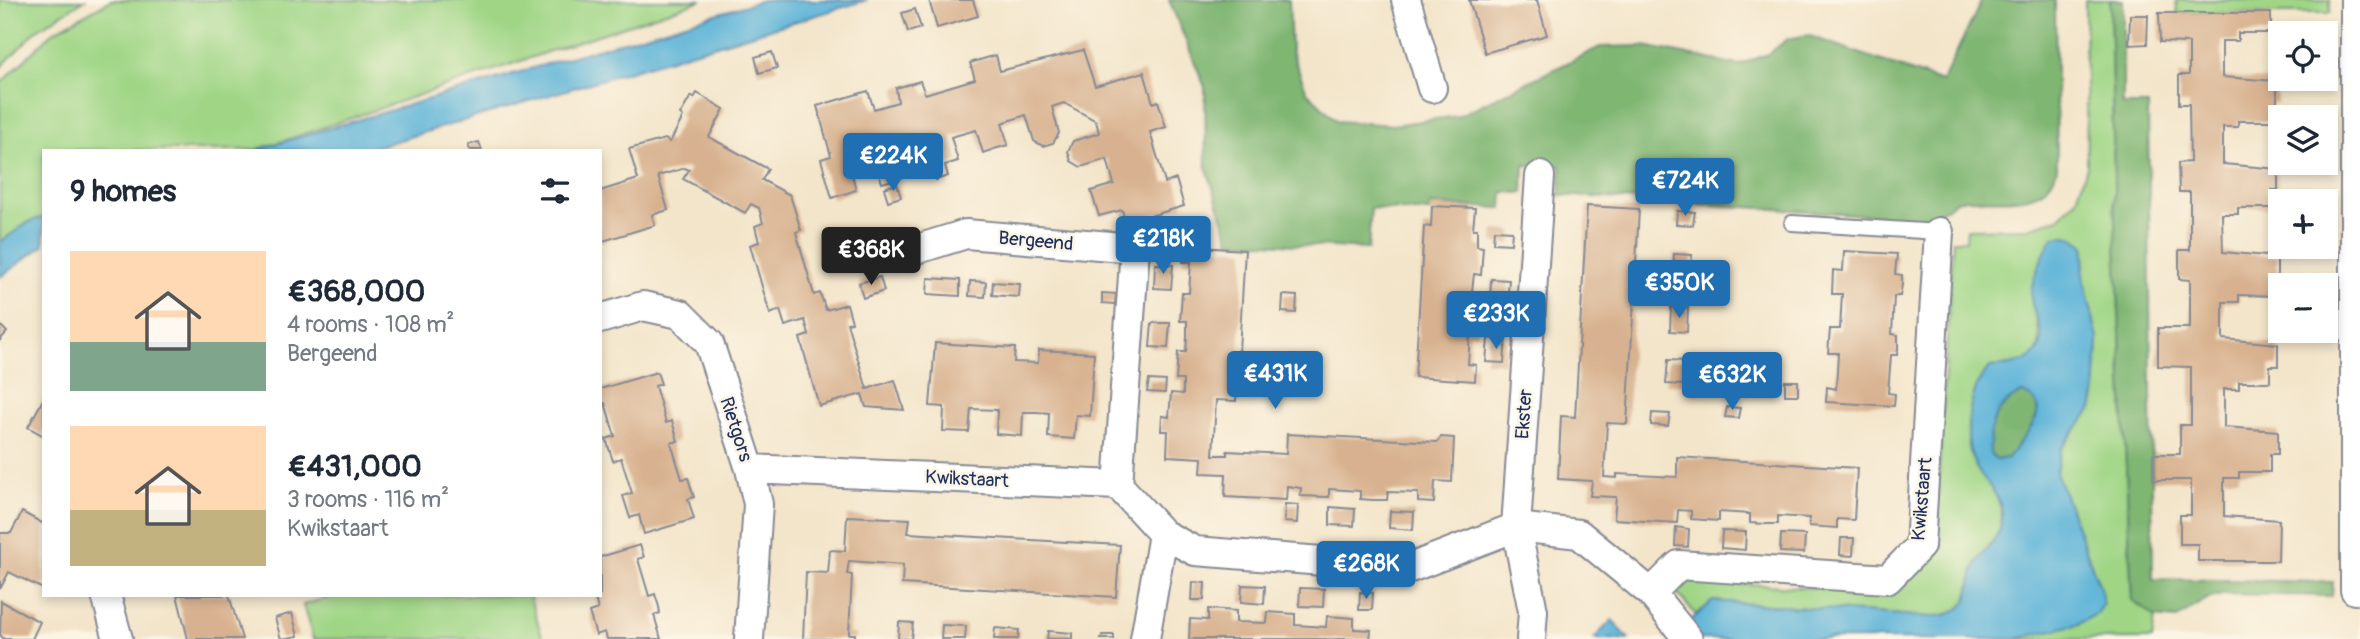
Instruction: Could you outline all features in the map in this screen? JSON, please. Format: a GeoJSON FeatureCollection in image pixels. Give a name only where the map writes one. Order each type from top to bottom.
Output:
{"type":"FeatureCollection","features":[{"type":"Feature","properties":{"kind":"street"},"geometry":{"type":"LineString","coordinates":[[1406,0],[1432,88]]}},
{"type":"Feature","properties":{"kind":"street"},"geometry":{"type":"LineString","coordinates":[[2355,0],[2358,233],[2355,590]]}},
{"type":"Feature","properties":{"kind":"street","name":"Ekster"},"geometry":{"type":"LineString","coordinates":[[1516,527],[1540,176]]}},
{"type":"Feature","properties":{"kind":"street","name":"Kwikstaart"},"geometry":{"type":"LineString","coordinates":[[1651,593],[1679,565],[1888,579],[1920,546],[1939,232]]}},
{"type":"Feature","properties":{"kind":"street","name":"Bergeend"},"geometry":{"type":"LineString","coordinates":[[911,251],[966,234],[1135,248],[1118,485]]}},
{"type":"Feature","properties":{"kind":"street","name":"Rietgors"},"geometry":{"type":"LineString","coordinates":[[602,318],[643,306],[680,314],[709,343],[750,469],[758,504],[749,639]]}},
{"type":"Feature","properties":{"kind":"street","name":"Kwikstaart"},"geometry":{"type":"LineString","coordinates":[[750,469],[1118,485]]}},
{"type":"Feature","properties":{"kind":"street"},"geometry":{"type":"LineString","coordinates":[[1118,485],[1163,534],[1195,551],[1410,568],[1516,527],[1579,534],[1651,593],[1681,630]]}},
{"type":"Feature","properties":{"kind":"street"},"geometry":{"type":"LineString","coordinates":[[1516,527],[1533,611],[1531,639]]}},
{"type":"Feature","properties":{"kind":"street"},"geometry":{"type":"LineString","coordinates":[[1145,639],[1163,534]]}},
{"type":"Feature","properties":{"kind":"street"},"geometry":{"type":"LineString","coordinates":[[107,597],[118,639]]}},
{"type":"Feature","properties":{"kind":"lane","name":"Kwikstaart"},"geometry":{"type":"LineString","coordinates":[[1792,223],[1939,232]]}},
{"type":"Feature","properties":{"kind":"green space"},"geometry":{"type":"Polygon","coordinates":[[[0,0],[84,0],[37,30],[0,68],[0,0]]]}},
{"type":"Feature","properties":{"kind":"green space"},"geometry":{"type":"Polygon","coordinates":[[[111,0],[702,0],[259,149],[42,149],[42,218],[29,222],[0,242],[0,84],[53,32],[111,0]]]}},
{"type":"Feature","properties":{"kind":"green space"},"geometry":{"type":"Polygon","coordinates":[[[1169,0],[1289,0],[1291,51],[1307,92],[1337,121],[1392,125],[1458,116],[1600,47],[1644,46],[1738,65],[1768,54],[1788,39],[1807,35],[1942,82],[1982,0],[2055,0],[2057,167],[2044,190],[2033,195],[2007,200],[1956,201],[1929,219],[1560,195],[1561,166],[1524,165],[1523,193],[1503,192],[1502,208],[1431,205],[1429,212],[1371,208],[1368,249],[1230,241],[1206,166],[1205,87],[1169,0]]]}},
{"type":"Feature","properties":{"kind":"green space"},"geometry":{"type":"Polygon","coordinates":[[[2085,0],[2110,0],[2115,222],[2132,600],[2155,617],[2152,639],[2015,639],[2078,624],[2103,604],[2101,590],[2056,472],[2061,449],[2092,409],[2095,396],[2098,339],[2083,275],[2085,252],[2031,300],[2039,330],[2037,350],[2032,357],[2022,362],[1990,367],[1976,388],[1969,415],[1971,456],[1999,502],[2002,518],[1998,533],[1976,564],[1967,598],[1957,611],[1930,617],[1713,601],[1696,615],[1673,589],[1684,580],[1889,593],[1934,553],[1953,240],[1966,240],[1967,229],[2028,228],[2059,218],[2077,199],[2087,167],[2085,0]]]}},
{"type":"Feature","properties":{"kind":"green space"},"geometry":{"type":"Polygon","coordinates":[[[2110,0],[2123,0],[2123,105],[2148,105],[2153,579],[2333,582],[2332,596],[2225,594],[2204,600],[2177,619],[2155,617],[2132,600],[2115,222],[2110,0]]]}},
{"type":"Feature","properties":{"kind":"green space"},"geometry":{"type":"Polygon","coordinates":[[[2176,0],[2330,0],[2330,13],[2177,13],[2176,0]]]}},
{"type":"Feature","properties":{"kind":"green space"},"geometry":{"type":"Polygon","coordinates":[[[2022,392],[2032,398],[2037,406],[2034,423],[2008,458],[1996,460],[1990,454],[1990,434],[1995,417],[2005,403],[2022,392]]]}},
{"type":"Feature","properties":{"kind":"green space"},"geometry":{"type":"Polygon","coordinates":[[[330,597],[530,597],[543,639],[313,639],[303,605],[330,597]]]}},
{"type":"Feature","properties":{"kind":"water"},"geometry":{"type":"Polygon","coordinates":[[[763,0],[867,0],[369,149],[259,149],[763,0]]]}},
{"type":"Feature","properties":{"kind":"water"},"geometry":{"type":"Polygon","coordinates":[[[42,218],[42,246],[0,277],[0,242],[29,222],[42,218]]]}},
{"type":"Feature","properties":{"kind":"water"},"geometry":{"type":"Polygon","coordinates":[[[2054,237],[2073,237],[2085,246],[2083,275],[2098,339],[2092,409],[2061,449],[2056,472],[2101,590],[2103,604],[2098,613],[2078,624],[2015,639],[1669,639],[1713,601],[1930,617],[1950,614],[1960,608],[1969,593],[1976,564],[1998,533],[2002,518],[1997,497],[1971,456],[1968,429],[1972,401],[1976,388],[1990,367],[2017,363],[2033,356],[2038,350],[2041,332],[2031,295],[2038,269],[2054,237]],[[2022,393],[1999,410],[1990,434],[1990,454],[1996,460],[2008,458],[2034,423],[2037,406],[2022,393]]]}},
{"type":"Feature","properties":{"kind":"water"},"geometry":{"type":"Polygon","coordinates":[[[1612,620],[1629,639],[1594,639],[1612,620]]]}},
{"type":"Feature","properties":{"kind":"building"},"geometry":{"type":"Polygon","coordinates":[[[929,0],[973,0],[978,16],[937,28],[929,0]]]}},
{"type":"Feature","properties":{"kind":"building"},"geometry":{"type":"Polygon","coordinates":[[[1469,0],[1537,0],[1547,35],[1485,53],[1469,0]]]}},
{"type":"Feature","properties":{"kind":"building"},"geometry":{"type":"Polygon","coordinates":[[[915,9],[921,28],[908,32],[902,13],[915,9]]]}},
{"type":"Feature","properties":{"kind":"building"},"geometry":{"type":"Polygon","coordinates":[[[2159,13],[2271,13],[2268,33],[2238,33],[2238,41],[2222,41],[2222,77],[2268,80],[2268,91],[2277,91],[2277,103],[2268,105],[2268,121],[2238,121],[2238,127],[2223,127],[2223,164],[2268,168],[2268,175],[2278,175],[2278,189],[2268,189],[2268,208],[2238,208],[2238,214],[2222,214],[2223,252],[2277,259],[2277,273],[2268,273],[2268,296],[2239,295],[2239,302],[2223,302],[2223,339],[2278,344],[2278,366],[2270,366],[2270,382],[2239,382],[2239,389],[2224,389],[2224,427],[2278,431],[2278,454],[2270,454],[2270,472],[2239,472],[2239,478],[2224,478],[2224,516],[2279,520],[2278,561],[2198,561],[2198,544],[2180,544],[2180,515],[2191,515],[2191,480],[2153,480],[2153,454],[2180,454],[2180,425],[2191,425],[2191,367],[2158,366],[2158,328],[2190,328],[2190,280],[2179,279],[2179,250],[2190,250],[2190,192],[2179,192],[2178,163],[2190,162],[2189,104],[2179,104],[2179,75],[2189,75],[2189,43],[2160,42],[2159,13]]]}},
{"type":"Feature","properties":{"kind":"building"},"geometry":{"type":"Polygon","coordinates":[[[2130,15],[2148,15],[2147,44],[2129,45],[2130,15]]]}},
{"type":"Feature","properties":{"kind":"building"},"geometry":{"type":"Polygon","coordinates":[[[1083,50],[1095,86],[1144,72],[1153,103],[1158,101],[1166,127],[1150,132],[1165,183],[1176,179],[1184,206],[1126,223],[1122,210],[1099,216],[1091,191],[1114,184],[1107,159],[1081,167],[1071,161],[1068,151],[1073,141],[1099,133],[1096,121],[1064,103],[1052,107],[1059,133],[1053,143],[1043,146],[1034,141],[1026,115],[1002,123],[1008,145],[983,153],[976,130],[951,137],[958,161],[945,165],[948,176],[936,180],[925,145],[901,153],[907,176],[882,183],[875,160],[850,167],[856,190],[832,198],[821,159],[831,156],[817,106],[868,91],[874,109],[898,102],[896,88],[920,81],[925,94],[975,79],[970,63],[996,55],[1000,71],[1083,50]]]}},
{"type":"Feature","properties":{"kind":"building"},"geometry":{"type":"Polygon","coordinates":[[[772,52],[777,68],[759,73],[755,57],[772,52]]]}},
{"type":"Feature","properties":{"kind":"building"},"geometry":{"type":"Polygon","coordinates":[[[697,93],[724,109],[709,137],[768,169],[762,180],[790,195],[801,230],[796,232],[814,295],[820,293],[826,310],[847,304],[852,322],[847,323],[867,389],[895,380],[904,410],[866,407],[862,394],[819,406],[800,338],[809,335],[805,320],[785,326],[780,310],[770,314],[750,245],[759,242],[755,226],[763,223],[759,208],[751,204],[745,213],[683,179],[689,170],[685,168],[658,176],[668,210],[652,215],[655,225],[602,241],[602,190],[638,179],[629,149],[665,139],[670,142],[683,117],[680,115],[691,96],[694,98],[697,93]]]}},
{"type":"Feature","properties":{"kind":"building"},"geometry":{"type":"Polygon","coordinates":[[[479,142],[482,149],[470,149],[468,145],[479,142]]]}},
{"type":"Feature","properties":{"kind":"building"},"geometry":{"type":"Polygon","coordinates":[[[897,184],[901,197],[888,201],[884,188],[897,184]]]}},
{"type":"Feature","properties":{"kind":"building"},"geometry":{"type":"Polygon","coordinates":[[[1432,206],[1475,208],[1473,229],[1477,229],[1477,246],[1483,247],[1481,275],[1474,274],[1472,291],[1472,305],[1479,306],[1477,334],[1470,334],[1468,364],[1476,365],[1475,381],[1415,377],[1424,226],[1431,227],[1432,206]]]}},
{"type":"Feature","properties":{"kind":"building"},"geometry":{"type":"Polygon","coordinates":[[[1587,206],[1639,209],[1627,424],[1607,423],[1604,477],[1617,478],[1617,474],[1677,477],[1677,457],[1857,468],[1854,520],[1837,519],[1837,528],[1809,526],[1809,518],[1778,516],[1778,524],[1765,524],[1750,523],[1750,514],[1719,512],[1719,521],[1691,519],[1691,511],[1678,510],[1677,523],[1614,519],[1616,497],[1590,496],[1592,481],[1558,479],[1561,416],[1575,417],[1587,206]]]}},
{"type":"Feature","properties":{"kind":"building"},"geometry":{"type":"Polygon","coordinates":[[[1677,211],[1695,212],[1693,225],[1676,224],[1677,211]]]}},
{"type":"Feature","properties":{"kind":"building"},"geometry":{"type":"Polygon","coordinates":[[[1494,230],[1512,231],[1511,244],[1493,243],[1494,230]]]}},
{"type":"Feature","properties":{"kind":"building"},"geometry":{"type":"Polygon","coordinates":[[[1184,246],[1245,250],[1236,401],[1216,400],[1213,455],[1227,455],[1227,451],[1286,454],[1287,434],[1437,442],[1441,437],[1454,438],[1452,482],[1435,481],[1434,503],[1418,502],[1418,493],[1388,492],[1387,500],[1373,500],[1360,499],[1360,491],[1329,489],[1329,497],[1300,496],[1301,488],[1287,486],[1286,500],[1225,497],[1226,474],[1201,473],[1202,458],[1167,456],[1168,431],[1161,431],[1162,416],[1169,417],[1171,393],[1183,394],[1183,380],[1176,380],[1178,352],[1186,352],[1187,321],[1180,321],[1182,293],[1189,293],[1191,262],[1183,262],[1184,246]]]}},
{"type":"Feature","properties":{"kind":"building"},"geometry":{"type":"Polygon","coordinates":[[[1844,251],[1897,254],[1895,274],[1902,275],[1902,285],[1900,296],[1894,296],[1892,334],[1898,335],[1898,349],[1897,355],[1891,355],[1888,393],[1895,394],[1894,406],[1826,402],[1827,387],[1836,389],[1838,353],[1828,353],[1830,329],[1840,329],[1842,294],[1832,294],[1833,270],[1843,271],[1844,251]]]}},
{"type":"Feature","properties":{"kind":"building"},"geometry":{"type":"Polygon","coordinates":[[[1674,254],[1692,255],[1690,279],[1673,278],[1674,254]]]}},
{"type":"Feature","properties":{"kind":"building"},"geometry":{"type":"Polygon","coordinates":[[[1155,264],[1173,265],[1171,289],[1154,288],[1155,264]]]}},
{"type":"Feature","properties":{"kind":"building"},"geometry":{"type":"Polygon","coordinates":[[[880,277],[884,291],[863,298],[859,283],[880,277]]]}},
{"type":"Feature","properties":{"kind":"building"},"geometry":{"type":"Polygon","coordinates":[[[928,278],[960,280],[960,296],[927,294],[928,278]]]}},
{"type":"Feature","properties":{"kind":"building"},"geometry":{"type":"Polygon","coordinates":[[[1491,279],[1509,280],[1507,304],[1490,303],[1491,279]]]}},
{"type":"Feature","properties":{"kind":"building"},"geometry":{"type":"Polygon","coordinates":[[[970,281],[986,282],[985,297],[969,296],[970,281]]]}},
{"type":"Feature","properties":{"kind":"building"},"geometry":{"type":"Polygon","coordinates":[[[993,282],[1020,284],[1019,297],[992,295],[993,282]]]}},
{"type":"Feature","properties":{"kind":"building"},"geometry":{"type":"Polygon","coordinates":[[[1102,293],[1116,294],[1115,304],[1102,303],[1102,293]]]}},
{"type":"Feature","properties":{"kind":"building"},"geometry":{"type":"Polygon","coordinates":[[[1283,295],[1297,296],[1296,313],[1282,312],[1283,295]]]}},
{"type":"Feature","properties":{"kind":"building"},"geometry":{"type":"Polygon","coordinates":[[[1671,307],[1688,308],[1687,332],[1670,331],[1671,307]]]}},
{"type":"Feature","properties":{"kind":"building"},"geometry":{"type":"Polygon","coordinates":[[[1152,323],[1170,323],[1168,348],[1150,347],[1152,323]]]}},
{"type":"Feature","properties":{"kind":"building"},"geometry":{"type":"Polygon","coordinates":[[[0,325],[7,332],[0,340],[0,325]]]}},
{"type":"Feature","properties":{"kind":"building"},"geometry":{"type":"Polygon","coordinates":[[[1488,338],[1506,339],[1504,363],[1486,362],[1488,338]]]}},
{"type":"Feature","properties":{"kind":"building"},"geometry":{"type":"Polygon","coordinates":[[[935,343],[1015,348],[1014,362],[1038,363],[1039,350],[1094,353],[1090,416],[1076,415],[1074,439],[1048,437],[1049,413],[1036,412],[1023,412],[1022,436],[996,434],[997,410],[971,409],[969,432],[943,431],[944,407],[930,406],[935,343]]]}},
{"type":"Feature","properties":{"kind":"building"},"geometry":{"type":"Polygon","coordinates":[[[1668,360],[1686,361],[1684,385],[1666,384],[1668,360]]]}},
{"type":"Feature","properties":{"kind":"building"},"geometry":{"type":"Polygon","coordinates":[[[657,372],[661,384],[655,386],[666,423],[672,421],[678,441],[671,443],[682,479],[688,478],[694,497],[688,499],[694,519],[644,534],[639,515],[630,518],[623,496],[632,493],[621,458],[613,461],[606,439],[615,436],[605,403],[602,404],[602,388],[657,372]]]}},
{"type":"Feature","properties":{"kind":"building"},"geometry":{"type":"Polygon","coordinates":[[[1149,380],[1166,381],[1165,393],[1147,392],[1149,380]]]}},
{"type":"Feature","properties":{"kind":"building"},"geometry":{"type":"Polygon","coordinates":[[[1785,381],[1798,381],[1798,395],[1785,395],[1785,381]]]}},
{"type":"Feature","properties":{"kind":"building"},"geometry":{"type":"Polygon","coordinates":[[[42,402],[42,435],[28,427],[42,402]]]}},
{"type":"Feature","properties":{"kind":"building"},"geometry":{"type":"Polygon","coordinates":[[[1727,407],[1740,408],[1738,418],[1725,417],[1727,407]]]}},
{"type":"Feature","properties":{"kind":"building"},"geometry":{"type":"Polygon","coordinates":[[[1652,413],[1670,414],[1668,426],[1651,425],[1652,413]]]}},
{"type":"Feature","properties":{"kind":"building"},"geometry":{"type":"Polygon","coordinates":[[[1285,504],[1298,505],[1297,523],[1284,522],[1285,504]]]}},
{"type":"Feature","properties":{"kind":"building"},"geometry":{"type":"Polygon","coordinates":[[[1330,507],[1355,509],[1354,526],[1330,525],[1330,507]]]}},
{"type":"Feature","properties":{"kind":"building"},"geometry":{"type":"Polygon","coordinates":[[[1390,511],[1414,512],[1413,530],[1389,528],[1390,511]]]}},
{"type":"Feature","properties":{"kind":"building"},"geometry":{"type":"Polygon","coordinates":[[[22,512],[42,523],[42,588],[9,572],[0,589],[0,533],[11,533],[22,512]]]}},
{"type":"Feature","properties":{"kind":"building"},"geometry":{"type":"Polygon","coordinates":[[[847,516],[910,519],[908,533],[1120,545],[1116,597],[902,584],[903,565],[849,561],[847,574],[852,575],[849,634],[855,634],[855,639],[803,639],[806,572],[828,573],[830,550],[845,551],[847,516]]]}},
{"type":"Feature","properties":{"kind":"building"},"geometry":{"type":"Polygon","coordinates":[[[1676,527],[1689,529],[1688,547],[1675,546],[1676,527]]]}},
{"type":"Feature","properties":{"kind":"building"},"geometry":{"type":"Polygon","coordinates":[[[1722,531],[1746,532],[1745,550],[1721,548],[1722,531]]]}},
{"type":"Feature","properties":{"kind":"building"},"geometry":{"type":"Polygon","coordinates":[[[1781,534],[1805,535],[1804,553],[1780,552],[1781,534]]]}},
{"type":"Feature","properties":{"kind":"building"},"geometry":{"type":"Polygon","coordinates":[[[1841,538],[1854,538],[1853,556],[1840,555],[1841,538]]]}},
{"type":"Feature","properties":{"kind":"building"},"geometry":{"type":"Polygon","coordinates":[[[640,545],[644,557],[638,559],[649,596],[655,594],[659,607],[660,613],[654,615],[661,639],[607,639],[605,632],[596,635],[589,612],[598,609],[595,597],[602,597],[602,556],[640,545]]]}},
{"type":"Feature","properties":{"kind":"building"},"geometry":{"type":"Polygon","coordinates":[[[1193,582],[1205,583],[1204,600],[1192,600],[1193,582]]]}},
{"type":"Feature","properties":{"kind":"building"},"geometry":{"type":"Polygon","coordinates":[[[1242,585],[1265,586],[1264,604],[1241,602],[1242,585]]]}},
{"type":"Feature","properties":{"kind":"building"},"geometry":{"type":"Polygon","coordinates":[[[1300,588],[1324,589],[1323,607],[1299,606],[1300,588]]]}},
{"type":"Feature","properties":{"kind":"building"},"geometry":{"type":"Polygon","coordinates":[[[1360,592],[1373,593],[1372,610],[1359,610],[1360,592]]]}},
{"type":"Feature","properties":{"kind":"building"},"geometry":{"type":"Polygon","coordinates":[[[178,597],[230,597],[242,639],[188,639],[178,597]]]}},
{"type":"Feature","properties":{"kind":"building"},"geometry":{"type":"Polygon","coordinates":[[[1,601],[40,622],[32,639],[4,639],[0,635],[1,601]]]}},
{"type":"Feature","properties":{"kind":"building"},"geometry":{"type":"Polygon","coordinates":[[[1208,609],[1236,611],[1236,622],[1267,623],[1268,612],[1295,614],[1295,625],[1326,627],[1327,616],[1354,618],[1354,629],[1371,630],[1370,639],[1189,639],[1190,619],[1208,620],[1208,609]]]}},
{"type":"Feature","properties":{"kind":"building"},"geometry":{"type":"Polygon","coordinates":[[[292,613],[298,636],[281,639],[275,618],[292,613]]]}},
{"type":"Feature","properties":{"kind":"building"},"geometry":{"type":"Polygon","coordinates":[[[899,622],[913,623],[911,639],[898,639],[899,622]]]}},
{"type":"Feature","properties":{"kind":"building"},"geometry":{"type":"Polygon","coordinates":[[[942,625],[966,626],[965,639],[941,639],[942,625]]]}},
{"type":"Feature","properties":{"kind":"building"},"geometry":{"type":"Polygon","coordinates":[[[995,628],[1019,630],[1018,639],[994,639],[995,628]]]}},
{"type":"Feature","properties":{"kind":"building"},"geometry":{"type":"Polygon","coordinates":[[[1048,631],[1072,633],[1072,639],[1047,639],[1048,631]]]}},
{"type":"Feature","properties":{"kind":"building"},"geometry":{"type":"Polygon","coordinates":[[[1102,635],[1114,635],[1114,639],[1101,639],[1102,635]]]}}]}
